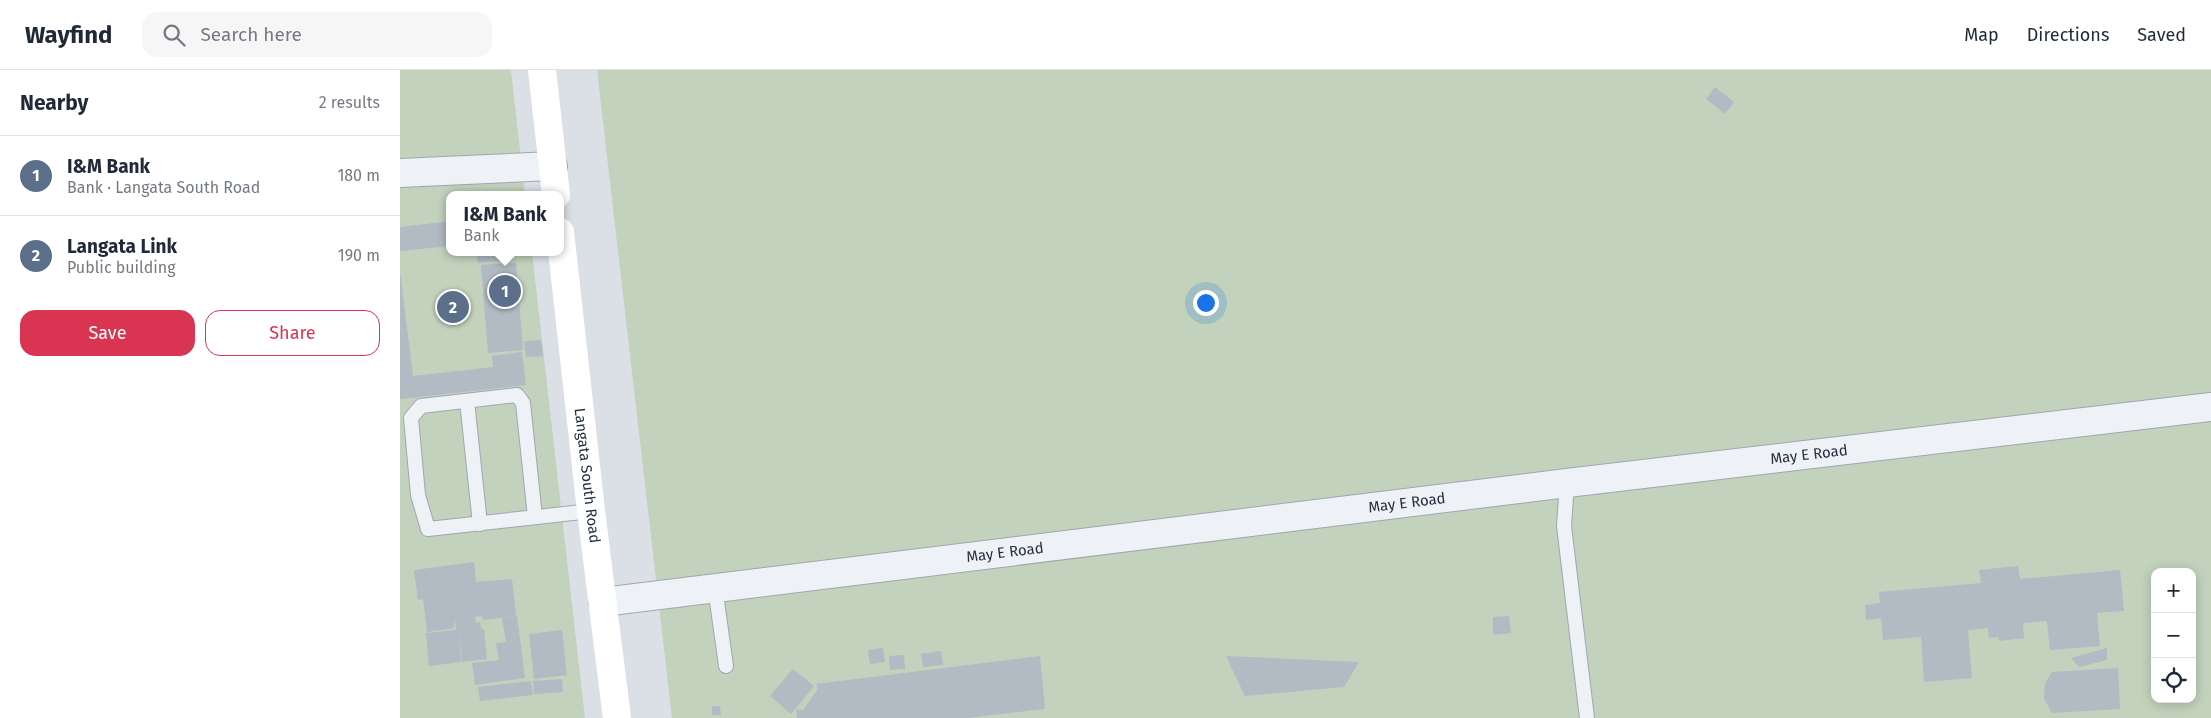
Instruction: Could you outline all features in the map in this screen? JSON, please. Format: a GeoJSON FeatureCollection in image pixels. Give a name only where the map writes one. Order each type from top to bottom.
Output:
{"type":"FeatureCollection","features":[{"type":"Feature","properties":{"kind":"street"},"geometry":{"type":"LineString","coordinates":[[542,70],[556,191]]}},
{"type":"Feature","properties":{"kind":"street"},"geometry":{"type":"LineString","coordinates":[[400,173],[553,166]]}},
{"type":"Feature","properties":{"kind":"street","name":"Langata South Road"},"geometry":{"type":"LineString","coordinates":[[563,256],[591,511],[617,718]]}},
{"type":"Feature","properties":{"kind":"street","name":"May E Road"},"geometry":{"type":"LineString","coordinates":[[602,602],[1567,483],[2211,407]]}},
{"type":"Feature","properties":{"kind":"lane"},"geometry":{"type":"LineString","coordinates":[[535,517],[523,403],[517,395],[421,406],[411,418],[418,495],[428,529],[591,511]]}},
{"type":"Feature","properties":{"kind":"lane"},"geometry":{"type":"LineString","coordinates":[[467,401],[480,524]]}},
{"type":"Feature","properties":{"kind":"lane"},"geometry":{"type":"LineString","coordinates":[[1567,483],[1564,526],[1587,718]]}},
{"type":"Feature","properties":{"kind":"lane"},"geometry":{"type":"LineString","coordinates":[[715,587],[726,666]]}},
{"type":"Feature","properties":{"kind":"green space"},"geometry":{"type":"Polygon","coordinates":[[[400,70],[511,70],[525,191],[446,191],[446,256],[532,256],[585,718],[400,718],[400,70]]]}},
{"type":"Feature","properties":{"kind":"green space"},"geometry":{"type":"Polygon","coordinates":[[[597,70],[2211,70],[2211,718],[672,718],[597,70]]]}},
{"type":"Feature","properties":{"kind":"building"},"geometry":{"type":"Polygon","coordinates":[[[1715,87],[1734,102],[1725,114],[1706,99],[1715,87]]]}},
{"type":"Feature","properties":{"kind":"building"},"geometry":{"type":"Polygon","coordinates":[[[446,221],[446,246],[400,251],[400,227],[446,221]]]}},
{"type":"Feature","properties":{"kind":"building"},"geometry":{"type":"Polygon","coordinates":[[[477,256],[514,256],[514,259],[478,263],[477,256]]]}},
{"type":"Feature","properties":{"kind":"building"},"geometry":{"type":"Polygon","coordinates":[[[516,263],[523,350],[488,353],[481,265],[516,263]]]}},
{"type":"Feature","properties":{"kind":"building"},"geometry":{"type":"Polygon","coordinates":[[[400,272],[413,376],[493,367],[492,356],[522,352],[526,385],[400,399],[400,272]]]}},
{"type":"Feature","properties":{"kind":"building"},"geometry":{"type":"Polygon","coordinates":[[[541,340],[543,356],[526,357],[524,341],[541,340]]]}},
{"type":"Feature","properties":{"kind":"building"},"geometry":{"type":"Polygon","coordinates":[[[474,562],[476,582],[512,579],[516,616],[483,620],[482,616],[461,618],[475,617],[476,623],[480,622],[481,629],[484,629],[487,659],[462,662],[459,629],[461,662],[429,666],[426,633],[456,630],[455,619],[454,628],[427,632],[423,599],[418,600],[414,570],[474,562]]]}},
{"type":"Feature","properties":{"kind":"building"},"geometry":{"type":"Polygon","coordinates":[[[2018,566],[2020,579],[2120,570],[2124,611],[2097,613],[2100,646],[2050,650],[2047,621],[2023,623],[2024,638],[1999,641],[1998,637],[1989,638],[1988,628],[1968,630],[1972,678],[1924,682],[1921,637],[1883,640],[1881,618],[1866,620],[1865,605],[1880,603],[1879,592],[1981,583],[1979,570],[2018,566]]]}},
{"type":"Feature","properties":{"kind":"building"},"geometry":{"type":"Polygon","coordinates":[[[517,616],[525,678],[475,685],[472,663],[499,660],[496,643],[506,642],[502,618],[517,616]]]}},
{"type":"Feature","properties":{"kind":"building"},"geometry":{"type":"Polygon","coordinates":[[[1509,616],[1511,633],[1493,635],[1493,617],[1509,616]]]}},
{"type":"Feature","properties":{"kind":"building"},"geometry":{"type":"Polygon","coordinates":[[[562,630],[567,675],[534,679],[529,634],[562,630]]]}},
{"type":"Feature","properties":{"kind":"building"},"geometry":{"type":"Polygon","coordinates":[[[883,648],[885,662],[870,664],[868,650],[883,648]]]}},
{"type":"Feature","properties":{"kind":"building"},"geometry":{"type":"Polygon","coordinates":[[[2107,648],[2107,660],[2079,667],[2071,658],[2107,648]]]}},
{"type":"Feature","properties":{"kind":"building"},"geometry":{"type":"Polygon","coordinates":[[[941,651],[943,665],[923,667],[921,654],[941,651]]]}},
{"type":"Feature","properties":{"kind":"building"},"geometry":{"type":"Polygon","coordinates":[[[904,655],[905,669],[890,670],[889,656],[904,655]]]}},
{"type":"Feature","properties":{"kind":"building"},"geometry":{"type":"Polygon","coordinates":[[[1040,656],[1045,709],[967,718],[797,718],[796,709],[803,710],[818,689],[816,684],[1040,656]]]}},
{"type":"Feature","properties":{"kind":"building"},"geometry":{"type":"Polygon","coordinates":[[[1226,656],[1359,662],[1344,687],[1245,696],[1226,656]]]}},
{"type":"Feature","properties":{"kind":"building"},"geometry":{"type":"Polygon","coordinates":[[[2118,668],[2120,709],[2052,713],[2044,699],[2045,683],[2052,672],[2118,668]]]}},
{"type":"Feature","properties":{"kind":"building"},"geometry":{"type":"Polygon","coordinates":[[[793,669],[814,686],[791,714],[770,696],[793,669]]]}},
{"type":"Feature","properties":{"kind":"building"},"geometry":{"type":"Polygon","coordinates":[[[562,679],[563,692],[534,694],[533,681],[562,679]]]}},
{"type":"Feature","properties":{"kind":"building"},"geometry":{"type":"Polygon","coordinates":[[[531,681],[533,695],[480,701],[478,687],[531,681]]]}},
{"type":"Feature","properties":{"kind":"building"},"geometry":{"type":"Polygon","coordinates":[[[712,706],[720,706],[721,715],[712,715],[712,706]]]}},
{"type":"Feature","properties":{"kind":"place","name":"I&M Bank"},"geometry":{"type":"Point","coordinates":[505,291]}},
{"type":"Feature","properties":{"kind":"place","name":"Langata Link"},"geometry":{"type":"Point","coordinates":[453,307]}}]}
